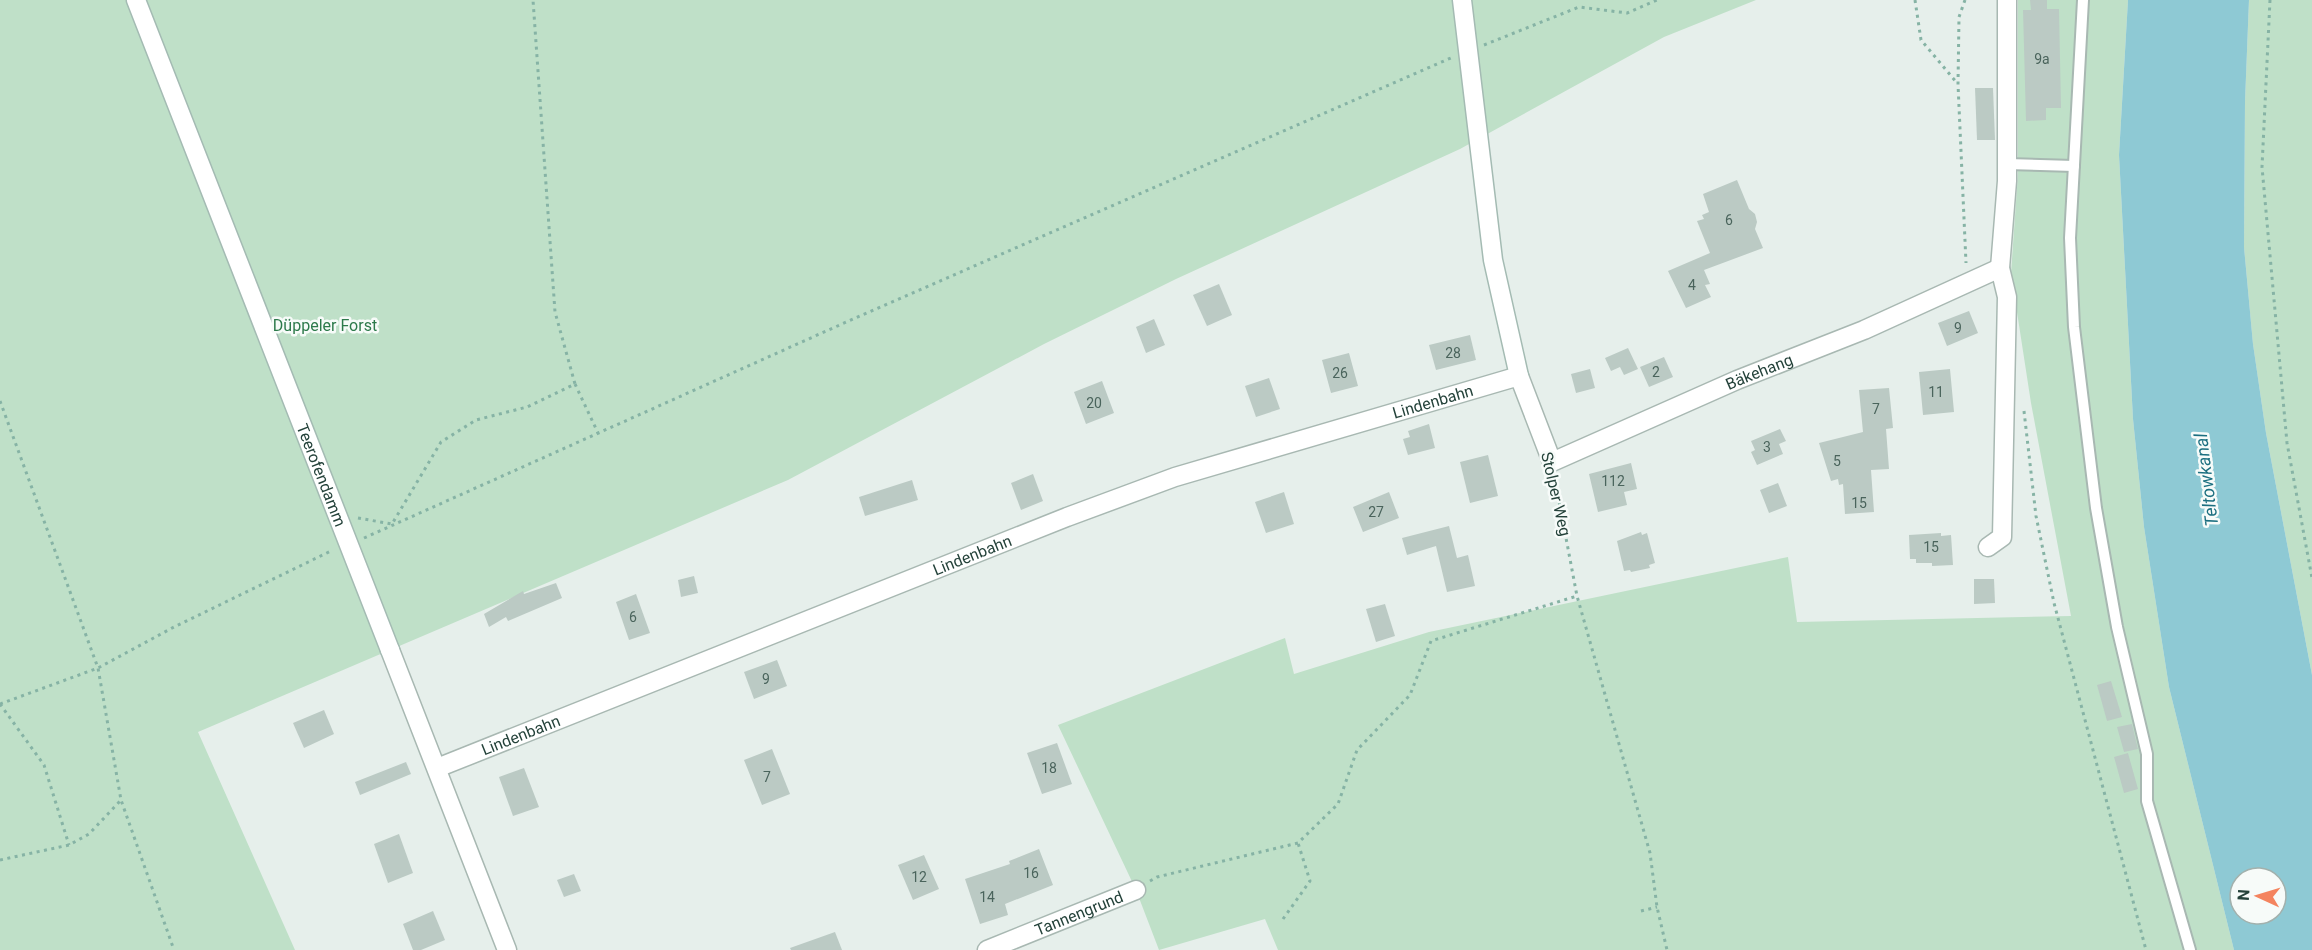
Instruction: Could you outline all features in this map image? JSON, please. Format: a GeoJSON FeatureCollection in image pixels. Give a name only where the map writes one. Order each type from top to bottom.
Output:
{"type":"FeatureCollection","features":[{"type":"Feature","properties":{"kind":"street","name":"Teerofendamm"},"geometry":{"type":"LineString","coordinates":[[136,0],[507,950]]}},
{"type":"Feature","properties":{"kind":"street","name":"Stolper Weg"},"geometry":{"type":"LineString","coordinates":[[1462,0],[1493,260],[1519,376],[1552,462]]}},
{"type":"Feature","properties":{"kind":"street"},"geometry":{"type":"LineString","coordinates":[[1988,547],[2002,537],[2007,297],[2000,268],[2007,164],[2007,0]]}},
{"type":"Feature","properties":{"kind":"street","name":"Bäkehang"},"geometry":{"type":"LineString","coordinates":[[1552,462],[1737,380],[1864,330],[2000,268]]}},
{"type":"Feature","properties":{"kind":"street","name":"Lindenbahn"},"geometry":{"type":"LineString","coordinates":[[437,768],[1067,517],[1153,485],[1249,454],[1519,376]]}},
{"type":"Feature","properties":{"kind":"street","name":"Tannengrund"},"geometry":{"type":"LineString","coordinates":[[987,950],[1136,890]]}},
{"type":"Feature","properties":{"kind":"lane"},"geometry":{"type":"LineString","coordinates":[[2083,0],[2070,238],[2074,327],[2096,508],[2117,627],[2146,754],[2148,801],[2190,950]]}},
{"type":"Feature","properties":{"kind":"lane"},"geometry":{"type":"LineString","coordinates":[[2007,164],[2074,166]]}},
{"type":"Feature","properties":{"kind":"path"},"geometry":{"type":"LineString","coordinates":[[533,0],[555,312],[575,384],[598,434]]}},
{"type":"Feature","properties":{"kind":"path"},"geometry":{"type":"LineString","coordinates":[[69,845],[44,765],[0,704],[98,668],[174,627],[392,524],[1318,114],[1579,7],[1627,13],[1656,0]]}},
{"type":"Feature","properties":{"kind":"path"},"geometry":{"type":"LineString","coordinates":[[1915,0],[1921,40],[1958,84]]}},
{"type":"Feature","properties":{"kind":"path"},"geometry":{"type":"LineString","coordinates":[[1965,0],[1959,17],[1958,84],[1968,283]]}},
{"type":"Feature","properties":{"kind":"path"},"geometry":{"type":"LineString","coordinates":[[2270,0],[2262,167],[2287,443],[2312,578]]}},
{"type":"Feature","properties":{"kind":"path"},"geometry":{"type":"LineString","coordinates":[[392,524],[441,442],[476,420],[527,407],[575,384]]}},
{"type":"Feature","properties":{"kind":"path"},"geometry":{"type":"LineString","coordinates":[[0,401],[98,668],[121,800],[174,950]]}},
{"type":"Feature","properties":{"kind":"path"},"geometry":{"type":"LineString","coordinates":[[2023,405],[2036,516],[2054,603],[2146,950]]}},
{"type":"Feature","properties":{"kind":"path","name":"Stolper Weg"},"geometry":{"type":"LineString","coordinates":[[1552,462],[1577,596],[1650,853],[1657,907],[1667,950]]}},
{"type":"Feature","properties":{"kind":"path"},"geometry":{"type":"LineString","coordinates":[[337,515],[392,524]]}},
{"type":"Feature","properties":{"kind":"path"},"geometry":{"type":"LineString","coordinates":[[1136,890],[1156,877],[1299,843],[1338,804],[1357,750],[1410,695],[1431,641],[1577,596]]}},
{"type":"Feature","properties":{"kind":"path"},"geometry":{"type":"LineString","coordinates":[[0,860],[69,845],[89,834],[121,800]]}},
{"type":"Feature","properties":{"kind":"path"},"geometry":{"type":"LineString","coordinates":[[1283,919],[1310,881],[1299,843]]}},
{"type":"Feature","properties":{"kind":"path"},"geometry":{"type":"LineString","coordinates":[[1641,911],[1657,907]]}},
{"type":"Feature","properties":{"kind":"green space","name":"Düppeler Forst"},"geometry":{"type":"Polygon","coordinates":[[[0,0],[1756,0],[1664,37],[1460,149],[1176,279],[1044,344],[788,480],[198,732],[295,950],[0,950],[0,0]]]}},
{"type":"Feature","properties":{"kind":"green space"},"geometry":{"type":"Polygon","coordinates":[[[2018,0],[2128,0],[2119,155],[2133,419],[2144,527],[2169,687],[2234,950],[1278,950],[1265,919],[1159,950],[1136,890],[1058,725],[1285,638],[1294,674],[1429,632],[1788,557],[1797,622],[2071,616],[2031,403],[2011,273],[2018,174],[2018,0]]]}},
{"type":"Feature","properties":{"kind":"green space"},"geometry":{"type":"Polygon","coordinates":[[[2249,0],[2312,0],[2312,675],[2266,433],[2253,344],[2244,247],[2245,102],[2249,0]]]}},
{"type":"Feature","properties":{"kind":"water","name":"Teltowkanal"},"geometry":{"type":"Polygon","coordinates":[[[2128,0],[2249,0],[2245,102],[2244,247],[2253,344],[2266,433],[2312,675],[2312,950],[2234,950],[2228,926],[2288,926],[2288,866],[2228,866],[2228,926],[2169,687],[2144,527],[2133,419],[2119,155],[2128,0]]]}},
{"type":"Feature","properties":{"kind":"building"},"geometry":{"type":"Polygon","coordinates":[[[2030,0],[2047,0],[2047,9],[2059,9],[2061,108],[2046,108],[2046,120],[2026,121],[2023,10],[2031,10],[2030,0]]]}},
{"type":"Feature","properties":{"kind":"building"},"geometry":{"type":"Polygon","coordinates":[[[1975,88],[1993,88],[1995,140],[1977,140],[1975,88]]]}},
{"type":"Feature","properties":{"kind":"building"},"geometry":{"type":"Polygon","coordinates":[[[1737,180],[1749,209],[1755,214],[1757,222],[1755,229],[1763,248],[1704,270],[1710,284],[1705,285],[1711,297],[1686,308],[1668,271],[1710,253],[1697,221],[1704,219],[1702,215],[1709,212],[1703,194],[1737,180]]]}},
{"type":"Feature","properties":{"kind":"building"},"geometry":{"type":"Polygon","coordinates":[[[1219,284],[1232,315],[1207,326],[1193,295],[1219,284]]]}},
{"type":"Feature","properties":{"kind":"building"},"geometry":{"type":"Polygon","coordinates":[[[1969,311],[1978,333],[1947,346],[1938,323],[1969,311]]]}},
{"type":"Feature","properties":{"kind":"building"},"geometry":{"type":"Polygon","coordinates":[[[1154,319],[1165,345],[1146,353],[1136,327],[1154,319]]]}},
{"type":"Feature","properties":{"kind":"building"},"geometry":{"type":"Polygon","coordinates":[[[1470,335],[1476,360],[1436,370],[1429,345],[1470,335]]]}},
{"type":"Feature","properties":{"kind":"building"},"geometry":{"type":"Polygon","coordinates":[[[1628,348],[1638,369],[1624,375],[1620,367],[1611,371],[1605,358],[1628,348]]]}},
{"type":"Feature","properties":{"kind":"building"},"geometry":{"type":"Polygon","coordinates":[[[1349,353],[1358,386],[1331,393],[1322,360],[1349,353]]]}},
{"type":"Feature","properties":{"kind":"building"},"geometry":{"type":"Polygon","coordinates":[[[1664,357],[1673,377],[1649,387],[1640,367],[1664,357]]]}},
{"type":"Feature","properties":{"kind":"building"},"geometry":{"type":"Polygon","coordinates":[[[1590,369],[1595,388],[1576,393],[1571,374],[1590,369]]]}},
{"type":"Feature","properties":{"kind":"building"},"geometry":{"type":"Polygon","coordinates":[[[1950,369],[1954,412],[1923,415],[1919,372],[1950,369]]]}},
{"type":"Feature","properties":{"kind":"building"},"geometry":{"type":"Polygon","coordinates":[[[1269,378],[1280,409],[1256,417],[1245,386],[1269,378]]]}},
{"type":"Feature","properties":{"kind":"building"},"geometry":{"type":"Polygon","coordinates":[[[1102,381],[1114,413],[1086,424],[1074,392],[1102,381]]]}},
{"type":"Feature","properties":{"kind":"building"},"geometry":{"type":"Polygon","coordinates":[[[1889,388],[1893,428],[1886,429],[1889,469],[1871,470],[1874,512],[1845,514],[1843,484],[1839,485],[1838,479],[1831,481],[1819,443],[1863,432],[1859,390],[1889,388]]]}},
{"type":"Feature","properties":{"kind":"building"},"geometry":{"type":"Polygon","coordinates":[[[1429,424],[1435,448],[1408,455],[1403,439],[1410,437],[1408,431],[1429,424]]]}},
{"type":"Feature","properties":{"kind":"building"},"geometry":{"type":"Polygon","coordinates":[[[1780,429],[1786,441],[1779,444],[1783,454],[1757,465],[1751,452],[1755,450],[1751,441],[1780,429]]]}},
{"type":"Feature","properties":{"kind":"building"},"geometry":{"type":"Polygon","coordinates":[[[1488,455],[1498,496],[1470,503],[1460,462],[1488,455]]]}},
{"type":"Feature","properties":{"kind":"building"},"geometry":{"type":"Polygon","coordinates":[[[1631,463],[1637,489],[1624,492],[1627,505],[1598,512],[1589,474],[1631,463]]]}},
{"type":"Feature","properties":{"kind":"building"},"geometry":{"type":"Polygon","coordinates":[[[1033,474],[1043,501],[1021,510],[1011,483],[1033,474]]]}},
{"type":"Feature","properties":{"kind":"building"},"geometry":{"type":"Polygon","coordinates":[[[912,480],[918,500],[865,516],[859,497],[912,480]]]}},
{"type":"Feature","properties":{"kind":"building"},"geometry":{"type":"Polygon","coordinates":[[[1778,483],[1787,506],[1769,513],[1760,490],[1778,483]]]}},
{"type":"Feature","properties":{"kind":"building"},"geometry":{"type":"Polygon","coordinates":[[[1284,492],[1294,524],[1266,533],[1255,502],[1284,492]]]}},
{"type":"Feature","properties":{"kind":"building"},"geometry":{"type":"Polygon","coordinates":[[[1389,492],[1399,518],[1363,532],[1353,507],[1389,492]]]}},
{"type":"Feature","properties":{"kind":"building"},"geometry":{"type":"Polygon","coordinates":[[[1449,526],[1457,558],[1468,555],[1475,586],[1447,592],[1436,546],[1407,555],[1402,538],[1449,526]]]}},
{"type":"Feature","properties":{"kind":"building"},"geometry":{"type":"Polygon","coordinates":[[[1641,532],[1642,535],[1647,533],[1655,563],[1649,565],[1650,568],[1624,571],[1617,541],[1641,532]]]}},
{"type":"Feature","properties":{"kind":"building"},"geometry":{"type":"Polygon","coordinates":[[[1941,533],[1941,536],[1951,535],[1953,565],[1932,566],[1932,563],[1916,563],[1916,559],[1910,559],[1909,535],[1941,533]]]}},
{"type":"Feature","properties":{"kind":"building"},"geometry":{"type":"Polygon","coordinates":[[[694,576],[698,593],[681,597],[678,580],[694,576]]]}},
{"type":"Feature","properties":{"kind":"building"},"geometry":{"type":"Polygon","coordinates":[[[1974,579],[1994,579],[1995,603],[1974,604],[1974,579]]]}},
{"type":"Feature","properties":{"kind":"building"},"geometry":{"type":"Polygon","coordinates":[[[556,583],[562,598],[508,621],[506,617],[489,627],[484,614],[523,591],[524,594],[556,583]]]}},
{"type":"Feature","properties":{"kind":"building"},"geometry":{"type":"Polygon","coordinates":[[[636,594],[650,633],[629,640],[616,602],[636,594]]]}},
{"type":"Feature","properties":{"kind":"building"},"geometry":{"type":"Polygon","coordinates":[[[1385,604],[1395,636],[1376,642],[1366,609],[1385,604]]]}},
{"type":"Feature","properties":{"kind":"building"},"geometry":{"type":"Polygon","coordinates":[[[777,660],[787,686],[754,699],[744,672],[777,660]]]}},
{"type":"Feature","properties":{"kind":"building"},"geometry":{"type":"Polygon","coordinates":[[[2111,681],[2122,717],[2107,721],[2097,685],[2111,681]]]}},
{"type":"Feature","properties":{"kind":"building"},"geometry":{"type":"Polygon","coordinates":[[[324,710],[334,734],[304,748],[293,723],[324,710]]]}},
{"type":"Feature","properties":{"kind":"building"},"geometry":{"type":"Polygon","coordinates":[[[2132,724],[2138,749],[2124,752],[2117,727],[2132,724]]]}},
{"type":"Feature","properties":{"kind":"building"},"geometry":{"type":"Polygon","coordinates":[[[1057,743],[1072,784],[1042,794],[1027,753],[1057,743]]]}},
{"type":"Feature","properties":{"kind":"building"},"geometry":{"type":"Polygon","coordinates":[[[772,749],[790,794],[762,805],[744,760],[772,749]]]}},
{"type":"Feature","properties":{"kind":"building"},"geometry":{"type":"Polygon","coordinates":[[[2128,753],[2138,789],[2124,793],[2114,757],[2128,753]]]}},
{"type":"Feature","properties":{"kind":"building"},"geometry":{"type":"Polygon","coordinates":[[[406,762],[411,774],[360,795],[355,782],[406,762]]]}},
{"type":"Feature","properties":{"kind":"building"},"geometry":{"type":"Polygon","coordinates":[[[524,768],[539,807],[513,816],[499,777],[524,768]]]}},
{"type":"Feature","properties":{"kind":"building"},"geometry":{"type":"Polygon","coordinates":[[[399,834],[413,873],[388,883],[374,844],[399,834]]]}},
{"type":"Feature","properties":{"kind":"building"},"geometry":{"type":"Polygon","coordinates":[[[1039,849],[1053,885],[1005,904],[1008,915],[980,924],[965,879],[1010,864],[1009,861],[1039,849]]]}},
{"type":"Feature","properties":{"kind":"building"},"geometry":{"type":"Polygon","coordinates":[[[924,855],[939,889],[913,900],[898,865],[924,855]]]}},
{"type":"Feature","properties":{"kind":"building"},"geometry":{"type":"Polygon","coordinates":[[[574,874],[581,891],[564,897],[557,880],[574,874]]]}},
{"type":"Feature","properties":{"kind":"building"},"geometry":{"type":"Polygon","coordinates":[[[433,911],[445,940],[421,950],[413,950],[403,924],[433,911]]]}},
{"type":"Feature","properties":{"kind":"building"},"geometry":{"type":"Polygon","coordinates":[[[835,932],[842,950],[791,950],[790,948],[835,932]]]}}]}
